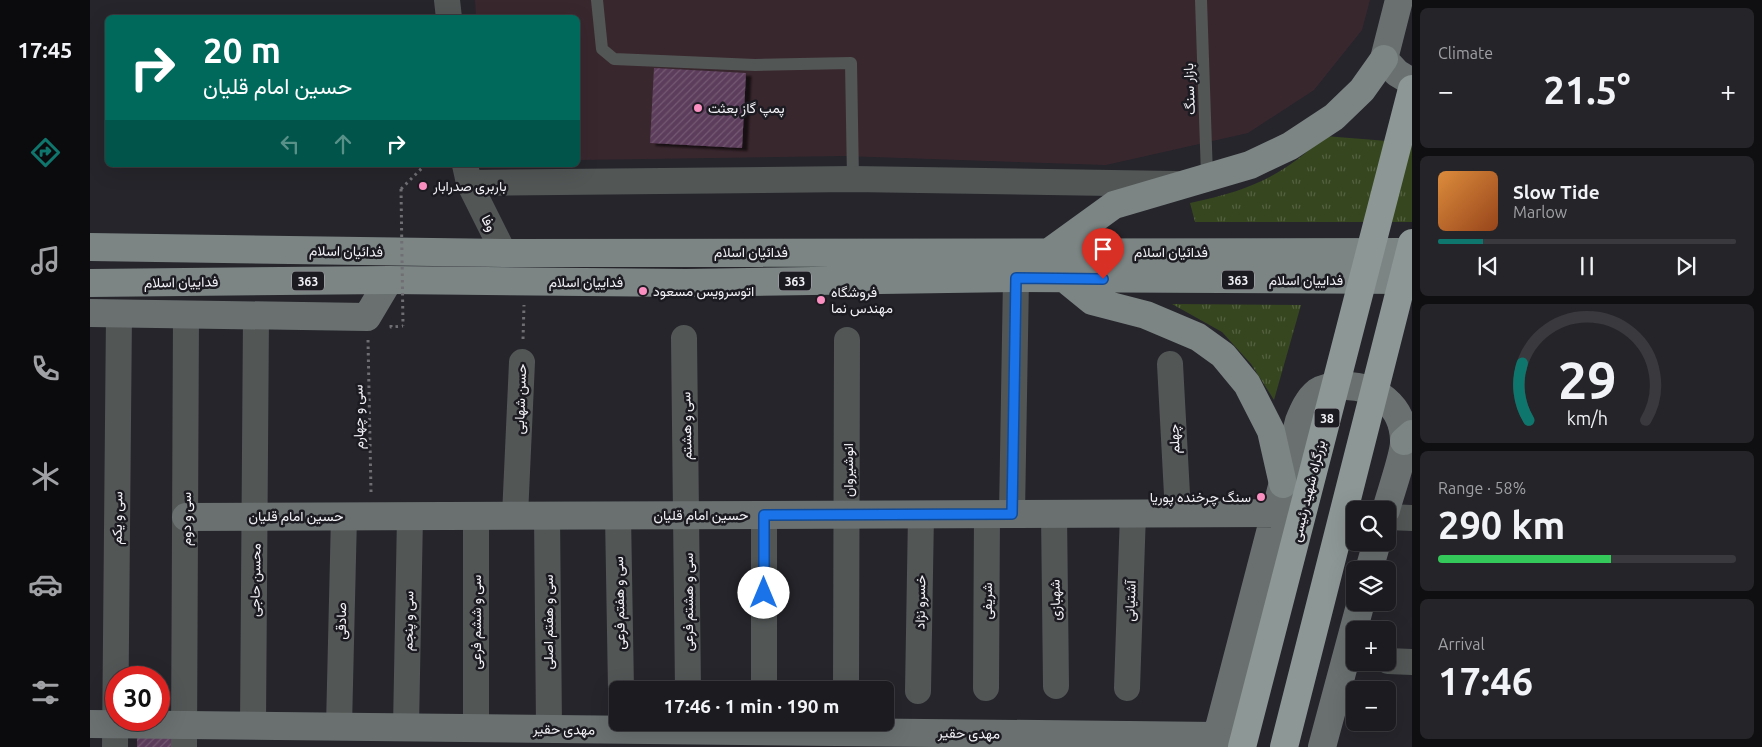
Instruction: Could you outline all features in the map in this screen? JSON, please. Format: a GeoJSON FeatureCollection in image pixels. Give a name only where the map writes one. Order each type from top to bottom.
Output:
{"type":"FeatureCollection","features":[{"type":"Feature","properties":{"kind":"highway","name":"بزرگراه شهید رئیسی"},"geometry":{"type":"LineString","coordinates":[[1242,747],[1412,89]]}},
{"type":"Feature","properties":{"kind":"highway"},"geometry":{"type":"LineString","coordinates":[[1284,747],[1412,243]]}},
{"type":"Feature","properties":{"kind":"main road"},"geometry":{"type":"LineString","coordinates":[[1049,252],[1114,205],[1250,165],[1297,142],[1334,117],[1362,90],[1384,60]]}},
{"type":"Feature","properties":{"kind":"main road","name":"فدائیان اسلام"},"geometry":{"type":"LineString","coordinates":[[90,247],[504,253],[1412,252]]}},
{"type":"Feature","properties":{"kind":"main road"},"geometry":{"type":"LineString","coordinates":[[90,258],[270,268],[324,281]]}},
{"type":"Feature","properties":{"kind":"main road","name":"فداییان اسلام"},"geometry":{"type":"LineString","coordinates":[[90,283],[1016,278],[1412,280]]}},
{"type":"Feature","properties":{"kind":"main road"},"geometry":{"type":"LineString","coordinates":[[1065,279],[1092,301],[1146,315],[1198,337],[1223,355],[1247,384],[1271,431],[1283,484]]}},
{"type":"Feature","properties":{"kind":"street"},"geometry":{"type":"LineString","coordinates":[[447,0],[449,15]]}},
{"type":"Feature","properties":{"kind":"street"},"geometry":{"type":"LineString","coordinates":[[1399,0],[1384,60],[1397,73],[1412,82]]}},
{"type":"Feature","properties":{"kind":"street"},"geometry":{"type":"LineString","coordinates":[[467,174],[853,179],[1195,180]]}},
{"type":"Feature","properties":{"kind":"street","name":"وفا"},"geometry":{"type":"LineString","coordinates":[[467,174],[504,253]]}},
{"type":"Feature","properties":{"kind":"street","name":"شریفی"},"geometry":{"type":"LineString","coordinates":[[986,688],[1016,278]]}},
{"type":"Feature","properties":{"kind":"street"},"geometry":{"type":"LineString","coordinates":[[90,313],[256,315],[379,322],[388,280]]}},
{"type":"Feature","properties":{"kind":"street","name":"سی و یکم"},"geometry":{"type":"LineString","coordinates":[[109,666],[119,313]]}},
{"type":"Feature","properties":{"kind":"street","name":"سی و دوم"},"geometry":{"type":"LineString","coordinates":[[185,736],[186,314]]}},
{"type":"Feature","properties":{"kind":"street","name":"محسن حاجی"},"geometry":{"type":"LineString","coordinates":[[252,725],[256,517],[256,315]]}},
{"type":"Feature","properties":{"kind":"street","name":"سی و هشتم"},"geometry":{"type":"LineString","coordinates":[[684,338],[688,515]]}},
{"type":"Feature","properties":{"kind":"street","name":"انوشیروان"},"geometry":{"type":"LineString","coordinates":[[846,681],[847,340]]}},
{"type":"Feature","properties":{"kind":"street","name":"حسن شهابی"},"geometry":{"type":"LineString","coordinates":[[515,516],[522,362]]}},
{"type":"Feature","properties":{"kind":"street","name":"چهلم"},"geometry":{"type":"LineString","coordinates":[[1170,364],[1178,513]]}},
{"type":"Feature","properties":{"kind":"street"},"geometry":{"type":"LineString","coordinates":[[1216,741],[1299,421],[1306,404],[1317,392],[1328,388],[1346,386],[1365,388],[1386,398],[1408,437],[1389,501]]}},
{"type":"Feature","properties":{"kind":"street","name":"شهبازی"},"geometry":{"type":"LineString","coordinates":[[1054,513],[1056,686]]}},
{"type":"Feature","properties":{"kind":"street","name":"آشتیانی"},"geometry":{"type":"LineString","coordinates":[[1127,688],[1133,513]]}},
{"type":"Feature","properties":{"kind":"street","name":"حسین امام قلیان"},"geometry":{"type":"LineString","coordinates":[[186,517],[1276,513]]}},
{"type":"Feature","properties":{"kind":"street","name":"خسرو نژاد"},"geometry":{"type":"LineString","coordinates":[[918,691],[921,514]]}},
{"type":"Feature","properties":{"kind":"street","name":"سی و هفتم فرعی"},"geometry":{"type":"LineString","coordinates":[[618,515],[620,681]]}},
{"type":"Feature","properties":{"kind":"street","name":"سی و هشتم فرعی"},"geometry":{"type":"LineString","coordinates":[[688,515],[688,681]]}},
{"type":"Feature","properties":{"kind":"street"},"geometry":{"type":"LineString","coordinates":[[764,515],[764,681]]}},
{"type":"Feature","properties":{"kind":"street","name":"صادقی"},"geometry":{"type":"LineString","coordinates":[[339,726],[344,516]]}},
{"type":"Feature","properties":{"kind":"street","name":"سی و پنجم"},"geometry":{"type":"LineString","coordinates":[[406,727],[410,516]]}},
{"type":"Feature","properties":{"kind":"street","name":"سی و ششم فرعی"},"geometry":{"type":"LineString","coordinates":[[476,516],[476,728]]}},
{"type":"Feature","properties":{"kind":"street","name":"سی و هفتم اصلی"},"geometry":{"type":"LineString","coordinates":[[547,516],[549,728]]}},
{"type":"Feature","properties":{"kind":"street"},"geometry":{"type":"LineString","coordinates":[[1396,517],[1412,518]]}},
{"type":"Feature","properties":{"kind":"street"},"geometry":{"type":"LineString","coordinates":[[1396,661],[1412,662]]}},
{"type":"Feature","properties":{"kind":"street"},"geometry":{"type":"LineString","coordinates":[[1322,747],[1347,671]]}},
{"type":"Feature","properties":{"kind":"street","name":"مهدی حقیر"},"geometry":{"type":"LineString","coordinates":[[107,731],[185,736],[252,725],[476,728],[609,726]]}},
{"type":"Feature","properties":{"kind":"street","name":"مهدی حقیر"},"geometry":{"type":"LineString","coordinates":[[819,731],[1216,741]]}},
{"type":"Feature","properties":{"kind":"lane"},"geometry":{"type":"LineString","coordinates":[[597,0],[602,49],[614,59],[755,65],[851,63],[853,179]]}},
{"type":"Feature","properties":{"kind":"lane","name":"بازار سنگ"},"geometry":{"type":"LineString","coordinates":[[1195,180],[1201,0]]}},
{"type":"Feature","properties":{"kind":"path"},"geometry":{"type":"LineString","coordinates":[[379,322],[403,326],[401,188],[423,167]]}},
{"type":"Feature","properties":{"kind":"path","name":"حسن شهابی"},"geometry":{"type":"LineString","coordinates":[[522,362],[526,282]]}},
{"type":"Feature","properties":{"kind":"path","name":"سی و چهارم"},"geometry":{"type":"LineString","coordinates":[[371,516],[379,322]]}},
{"type":"Feature","properties":{"kind":"shaded area"},"geometry":{"type":"Polygon","coordinates":[[[475,0],[1370,0],[1362,30],[1314,90],[1248,133],[1106,165],[844,156],[580,160],[580,15],[476,15],[475,0]]]}},
{"type":"Feature","properties":{"kind":"green space"},"geometry":{"type":"Polygon","coordinates":[[[1325,136],[1412,143],[1412,222],[1195,222],[1190,203],[1230,193],[1263,180],[1293,162],[1325,136]]]}},
{"type":"Feature","properties":{"kind":"green space"},"geometry":{"type":"Polygon","coordinates":[[[1172,304],[1301,305],[1274,400],[1251,364],[1222,332],[1172,304]]]}},
{"type":"Feature","properties":{"kind":"building","name":"پمپ گاز بعثت"},"geometry":{"type":"Polygon","coordinates":[[[654,68],[746,73],[742,148],[650,143],[654,68]]]}},
{"type":"Feature","properties":{"kind":"building"},"geometry":{"type":"Polygon","coordinates":[[[137,736],[171,736],[171,747],[137,747],[137,736]]]}},
{"type":"Feature","properties":{"kind":"place","name":"پمپ گاز بعثت"},"geometry":{"type":"Point","coordinates":[698,108]}},
{"type":"Feature","properties":{"kind":"place","name":"باربری صدرابار"},"geometry":{"type":"Point","coordinates":[423,186]}},
{"type":"Feature","properties":{"kind":"place","name":"اتوسرویس مسعود"},"geometry":{"type":"Point","coordinates":[643,291]}},
{"type":"Feature","properties":{"kind":"place","name":"فروشگاه مهندس نما"},"geometry":{"type":"Point","coordinates":[821,300]}},
{"type":"Feature","properties":{"kind":"place","name":"سنگ چرخنده پوریا"},"geometry":{"type":"Point","coordinates":[1261,497]}},
{"type":"Feature","properties":{"kind":"route"},"geometry":{"type":"LineString","coordinates":[[764,593],[764,515],[1012,514],[1016,278],[1103,279]]}}]}
